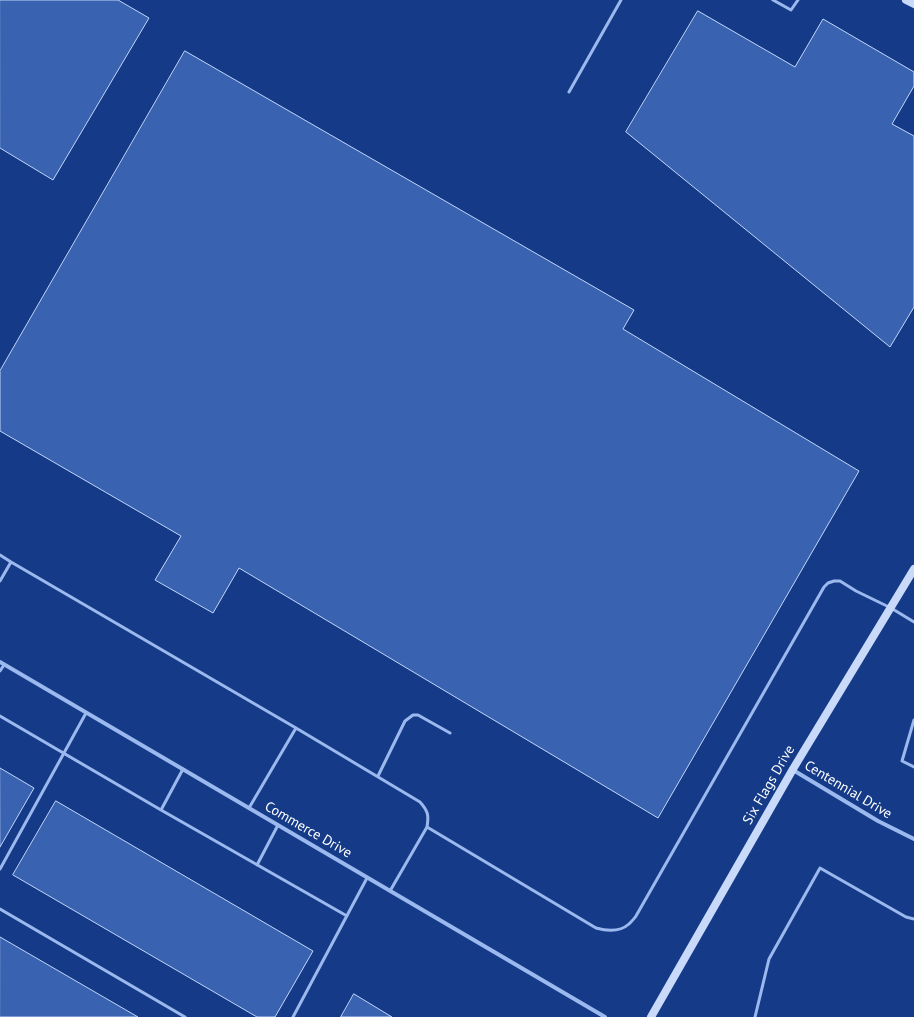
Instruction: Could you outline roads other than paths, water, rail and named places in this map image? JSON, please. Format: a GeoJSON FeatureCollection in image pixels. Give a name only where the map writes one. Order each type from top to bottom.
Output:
{"type":"FeatureCollection","features":[{"type":"Feature","properties":{"kind":"street"},"geometry":{"type":"LineString","coordinates":[[906,0],[914,4]]}},
{"type":"Feature","properties":{"kind":"street","name":"Six Flags Drive"},"geometry":{"type":"LineString","coordinates":[[651,1017],[793,770],[914,569]]}},
{"type":"Feature","properties":{"kind":"street","name":"Commerce Drive"},"geometry":{"type":"LineString","coordinates":[[2,664],[605,1017]]}},
{"type":"Feature","properties":{"kind":"street","name":"Centennial Drive"},"geometry":{"type":"LineString","coordinates":[[793,770],[878,821],[914,839]]}},
{"type":"Feature","properties":{"kind":"lane"},"geometry":{"type":"LineString","coordinates":[[569,92],[621,0]]}},
{"type":"Feature","properties":{"kind":"lane"},"geometry":{"type":"LineString","coordinates":[[773,0],[791,10],[798,0]]}},
{"type":"Feature","properties":{"kind":"lane"},"geometry":{"type":"LineString","coordinates":[[0,555],[420,802],[427,809],[427,827],[390,891]]}},
{"type":"Feature","properties":{"kind":"lane"},"geometry":{"type":"LineString","coordinates":[[0,582],[11,562]]}},
{"type":"Feature","properties":{"kind":"lane"},"geometry":{"type":"LineString","coordinates":[[427,827],[596,928],[605,931],[618,930],[628,924],[636,916],[824,587],[828,583],[834,581],[840,582],[891,608],[914,622]]}},
{"type":"Feature","properties":{"kind":"lane"},"geometry":{"type":"LineString","coordinates":[[0,671],[2,664]]}},
{"type":"Feature","properties":{"kind":"lane"},"geometry":{"type":"LineString","coordinates":[[0,869],[86,713]]}},
{"type":"Feature","properties":{"kind":"lane"},"geometry":{"type":"LineString","coordinates":[[378,776],[403,726],[413,715],[418,715],[450,734]]}},
{"type":"Feature","properties":{"kind":"lane"},"geometry":{"type":"LineString","coordinates":[[0,716],[347,916]]}},
{"type":"Feature","properties":{"kind":"lane"},"geometry":{"type":"LineString","coordinates":[[914,720],[902,761],[914,768]]}},
{"type":"Feature","properties":{"kind":"lane"},"geometry":{"type":"LineString","coordinates":[[249,808],[296,728]]}},
{"type":"Feature","properties":{"kind":"lane"},"geometry":{"type":"LineString","coordinates":[[161,810],[183,770]]}},
{"type":"Feature","properties":{"kind":"lane"},"geometry":{"type":"LineString","coordinates":[[257,865],[278,825]]}},
{"type":"Feature","properties":{"kind":"lane"},"geometry":{"type":"LineString","coordinates":[[755,1017],[769,959],[820,868],[914,919]]}},
{"type":"Feature","properties":{"kind":"lane"},"geometry":{"type":"LineString","coordinates":[[293,1017],[367,878]]}},
{"type":"Feature","properties":{"kind":"lane"},"geometry":{"type":"LineString","coordinates":[[0,909],[185,1017]]}}]}
